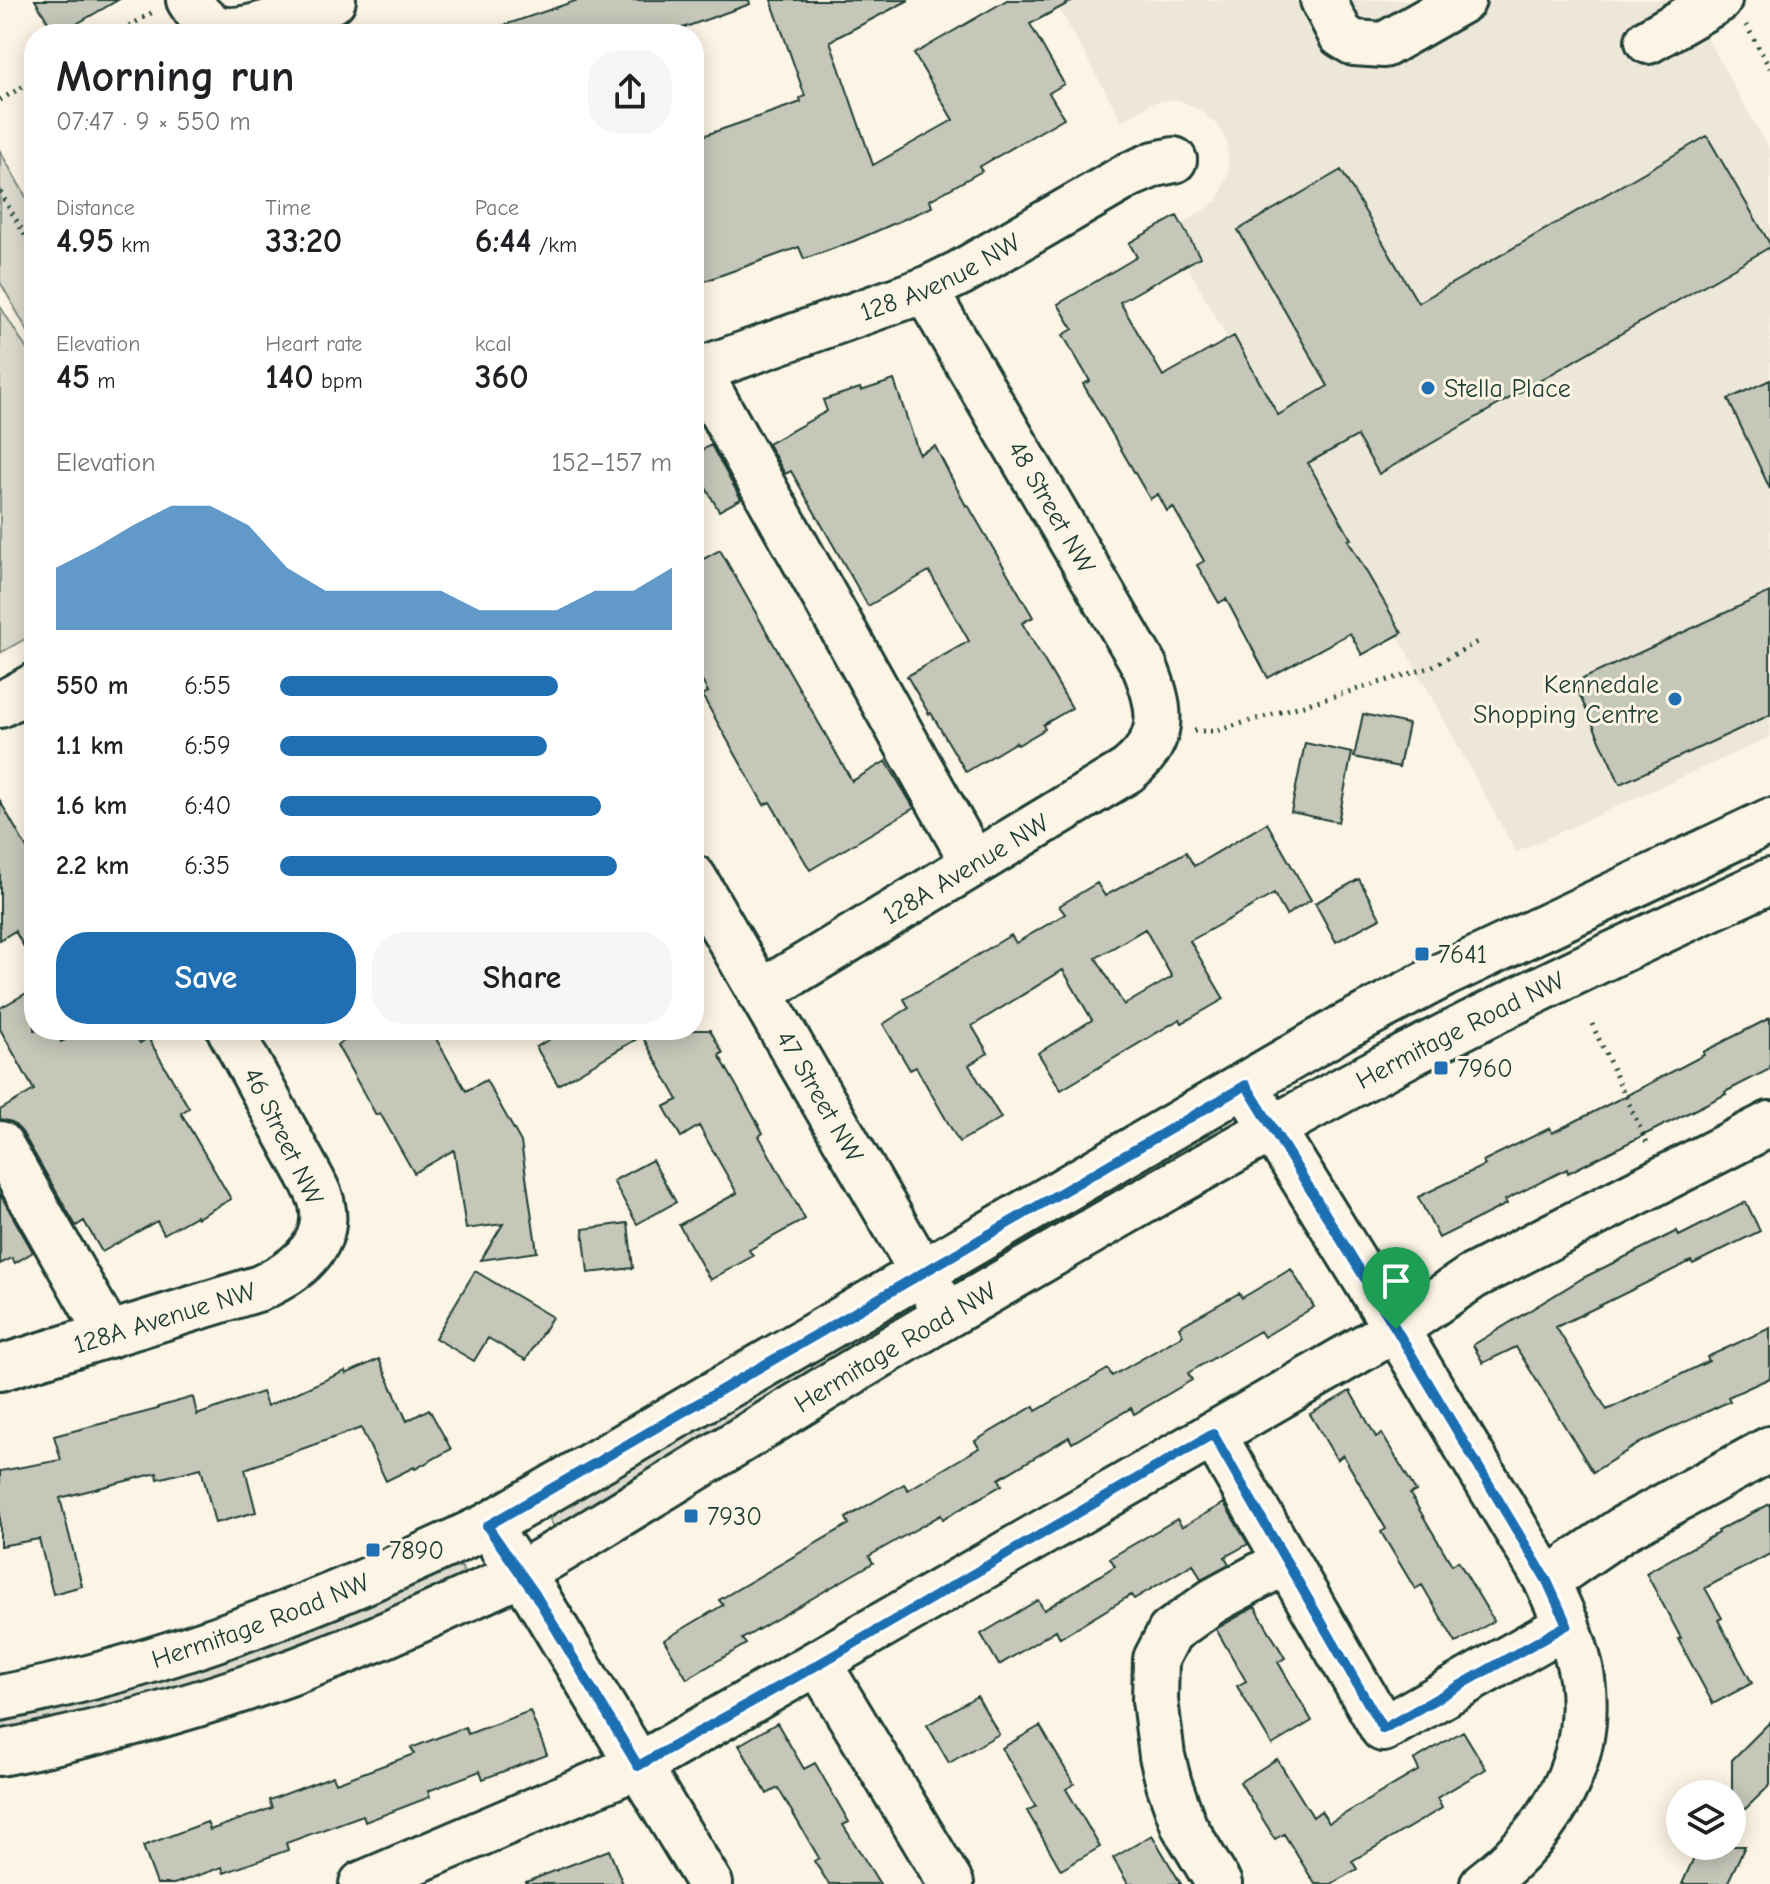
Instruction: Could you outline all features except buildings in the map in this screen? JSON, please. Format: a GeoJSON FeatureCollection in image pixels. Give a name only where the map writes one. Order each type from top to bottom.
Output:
{"type":"FeatureCollection","features":[{"type":"Feature","properties":{"kind":"street"},"geometry":{"type":"LineString","coordinates":[[260,24],[333,0]]}},
{"type":"Feature","properties":{"kind":"street"},"geometry":{"type":"LineString","coordinates":[[1323,0],[1341,35],[1354,43],[1384,45],[1463,0]]}},
{"type":"Feature","properties":{"kind":"street"},"geometry":{"type":"LineString","coordinates":[[1648,41],[1729,7]]}},
{"type":"Feature","properties":{"kind":"street"},"geometry":{"type":"LineString","coordinates":[[189,11],[218,24]]}},
{"type":"Feature","properties":{"kind":"street","name":"128 Avenue NW"},"geometry":{"type":"LineString","coordinates":[[704,368],[925,290],[1141,169],[1174,160]]}},
{"type":"Feature","properties":{"kind":"street","name":"48 Street NW"},"geometry":{"type":"LineString","coordinates":[[925,290],[1144,665],[1154,688],[1158,710],[1157,732]]}},
{"type":"Feature","properties":{"kind":"street"},"geometry":{"type":"LineString","coordinates":[[704,385],[974,864]]}},
{"type":"Feature","properties":{"kind":"street"},"geometry":{"type":"LineString","coordinates":[[0,705],[24,692]]}},
{"type":"Feature","properties":{"kind":"street","name":"128A Avenue NW"},"geometry":{"type":"LineString","coordinates":[[760,993],[1127,771],[1142,760],[1157,732]]}},
{"type":"Feature","properties":{"kind":"street","name":"Hermitage Road NW"},"geometry":{"type":"LineString","coordinates":[[0,1698],[112,1671],[288,1614],[374,1579],[487,1526],[1342,1028],[1445,974],[1770,821]]}},
{"type":"Feature","properties":{"kind":"street","name":"Hermitage Road NW"},"geometry":{"type":"LineString","coordinates":[[0,1753],[133,1724],[261,1684],[385,1636],[520,1573],[947,1315],[1273,1128],[1512,1002],[1770,881]]}},
{"type":"Feature","properties":{"kind":"street","name":"47 Street NW"},"geometry":{"type":"LineString","coordinates":[[704,895],[947,1315]]}},
{"type":"Feature","properties":{"kind":"street","name":"46 Street NW"},"geometry":{"type":"LineString","coordinates":[[235,1040],[313,1182],[322,1205],[323,1225],[317,1244]]}},
{"type":"Feature","properties":{"kind":"street"},"geometry":{"type":"LineString","coordinates":[[1246,1085],[1547,1581],[1567,1625],[1582,1678],[1583,1727],[1575,1766],[1559,1801],[1541,1828],[1507,1865],[1483,1884]]}},
{"type":"Feature","properties":{"kind":"street"},"geometry":{"type":"LineString","coordinates":[[362,1884],[638,1766],[1396,1329],[1472,1277],[1770,1124]]}},
{"type":"Feature","properties":{"kind":"street"},"geometry":{"type":"LineString","coordinates":[[0,1144],[109,1335]]}},
{"type":"Feature","properties":{"kind":"street","name":"128A Avenue NW"},"geometry":{"type":"LineString","coordinates":[[0,1368],[260,1288],[282,1278],[303,1261],[317,1244]]}},
{"type":"Feature","properties":{"kind":"street"},"geometry":{"type":"LineString","coordinates":[[1213,1434],[1383,1729],[1567,1625]]}},
{"type":"Feature","properties":{"kind":"street"},"geometry":{"type":"LineString","coordinates":[[1547,1581],[1624,1528],[1770,1449]]}},
{"type":"Feature","properties":{"kind":"street"},"geometry":{"type":"LineString","coordinates":[[487,1526],[535,1594],[710,1884]]}},
{"type":"Feature","properties":{"kind":"street"},"geometry":{"type":"LineString","coordinates":[[1219,1884],[1184,1826],[1169,1784],[1155,1700],[1156,1659],[1170,1632],[1213,1601],[1286,1561]]}},
{"type":"Feature","properties":{"kind":"street"},"geometry":{"type":"LineString","coordinates":[[819,1664],[951,1884]]}},
{"type":"Feature","properties":{"kind":"path"},"geometry":{"type":"LineString","coordinates":[[1729,7],[1770,68]]}},
{"type":"Feature","properties":{"kind":"path"},"geometry":{"type":"LineString","coordinates":[[147,24],[189,11]]}},
{"type":"Feature","properties":{"kind":"path"},"geometry":{"type":"LineString","coordinates":[[0,100],[24,86]]}},
{"type":"Feature","properties":{"kind":"path"},"geometry":{"type":"LineString","coordinates":[[0,192],[24,234]]}},
{"type":"Feature","properties":{"kind":"path"},"geometry":{"type":"LineString","coordinates":[[1157,732],[1216,731],[1429,668],[1479,641]]}},
{"type":"Feature","properties":{"kind":"path"},"geometry":{"type":"LineString","coordinates":[[1592,1024],[1663,1179]]}},
{"type":"Feature","properties":{"kind":"shaded area"},"geometry":{"type":"Polygon","coordinates":[[[1054,0],[1686,0],[1770,151],[1770,737],[1516,852],[1405,649],[1344,547],[1169,233],[1218,200],[1229,173],[1227,143],[1219,127],[1203,112],[1178,99],[1154,102],[1122,121],[1054,0]]]}},
{"type":"Feature","properties":{"kind":"shaded area"},"geometry":{"type":"Polygon","coordinates":[[[0,151],[24,193],[24,324],[0,282],[0,151]]]}},
{"type":"Feature","properties":{"kind":"shaded area"},"geometry":{"type":"Polygon","coordinates":[[[0,306],[24,345],[24,640],[0,653],[0,306]]]}},
{"type":"Feature","properties":{"kind":"shaded area"},"geometry":{"type":"Polygon","coordinates":[[[1220,1126],[1228,1129],[979,1271],[974,1259],[1200,1129],[1220,1126]]]}},
{"type":"Feature","properties":{"kind":"shaded area"},"geometry":{"type":"Polygon","coordinates":[[[882,1311],[891,1325],[557,1532],[550,1520],[563,1505],[882,1311]]]}},
{"type":"Feature","properties":{"kind":"shaded area"},"geometry":{"type":"Polygon","coordinates":[[[462,1567],[465,1580],[227,1676],[0,1736],[0,1713],[437,1571],[462,1567]]]}},
{"type":"Feature","properties":{"kind":"place","name":"Stella Place"},"geometry":{"type":"Point","coordinates":[1428,388]}},
{"type":"Feature","properties":{"kind":"place","name":"Kennedale Shopping Centre"},"geometry":{"type":"Point","coordinates":[1675,699]}},
{"type":"Feature","properties":{"kind":"place","name":"7641"},"geometry":{"type":"Point","coordinates":[1422,954]}},
{"type":"Feature","properties":{"kind":"place","name":"7960"},"geometry":{"type":"Point","coordinates":[1441,1068]}},
{"type":"Feature","properties":{"kind":"place","name":"7930"},"geometry":{"type":"Point","coordinates":[691,1516]}},
{"type":"Feature","properties":{"kind":"place","name":"7890"},"geometry":{"type":"Point","coordinates":[373,1550]}},
{"type":"Feature","properties":{"kind":"route"},"geometry":{"type":"LineString","coordinates":[[1246,1085],[1396,1329],[1547,1581],[1567,1625],[1383,1729],[1213,1434],[638,1766],[535,1594],[487,1526],[1246,1085]]}}]}
